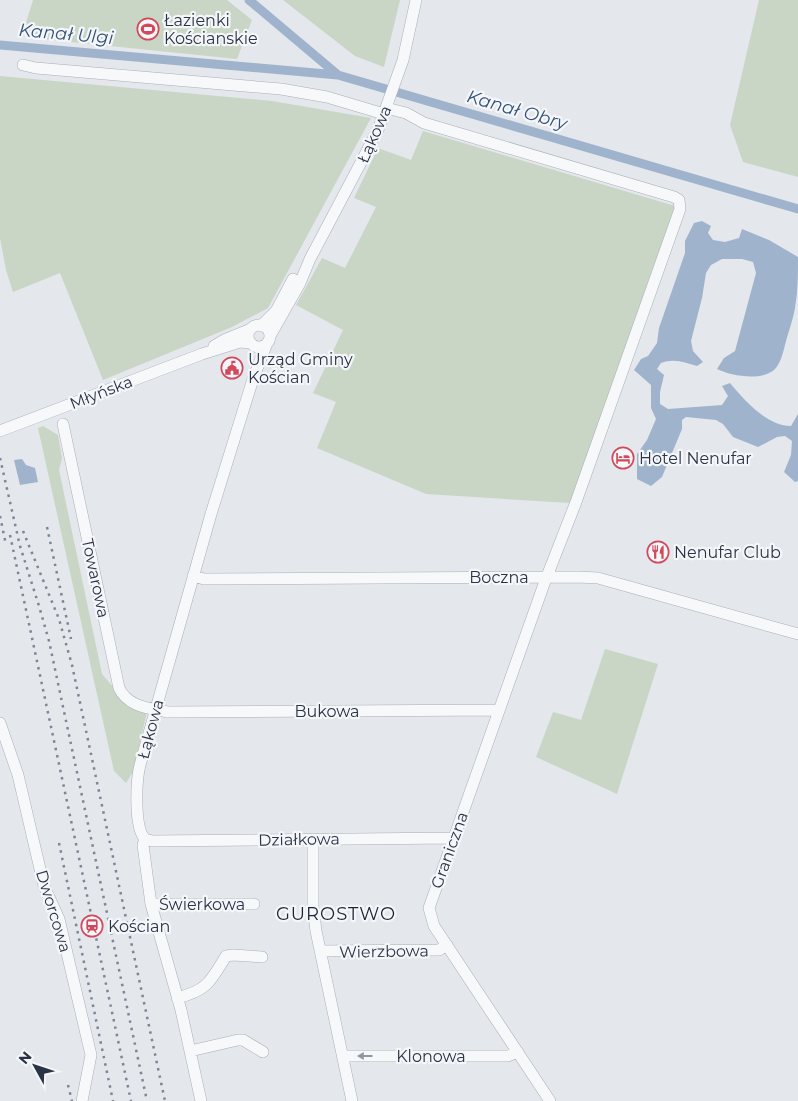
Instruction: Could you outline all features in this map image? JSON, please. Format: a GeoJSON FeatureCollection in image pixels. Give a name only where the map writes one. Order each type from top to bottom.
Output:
{"type":"FeatureCollection","features":[{"type":"Feature","properties":{"kind":"street","name":"Łąkowa"},"geometry":{"type":"LineString","coordinates":[[201,1101],[181,1010],[151,904],[143,846],[145,839],[141,833],[136,797],[137,779],[219,487],[259,362],[373,139],[398,74],[416,0]]}},
{"type":"Feature","properties":{"kind":"street"},"geometry":{"type":"LineString","coordinates":[[24,65],[36,68],[281,89],[386,109]]}},
{"type":"Feature","properties":{"kind":"street","name":"Graniczna"},"geometry":{"type":"LineString","coordinates":[[386,109],[406,113],[424,123],[674,197],[679,200],[680,204],[677,218],[579,494],[547,577],[429,908],[434,926],[550,1101]]}},
{"type":"Feature","properties":{"kind":"street","name":"Łąkowa"},"geometry":{"type":"LineString","coordinates":[[256,328],[276,311],[293,279],[310,259]]}},
{"type":"Feature","properties":{"kind":"street"},"geometry":{"type":"LineString","coordinates":[[252,344],[261,347],[269,340],[268,330],[256,328],[249,336],[252,344],[259,362]]}},
{"type":"Feature","properties":{"kind":"street","name":"Młyńska"},"geometry":{"type":"LineString","coordinates":[[202,354],[226,339],[256,328]]}},
{"type":"Feature","properties":{"kind":"street","name":"Młyńska"},"geometry":{"type":"LineString","coordinates":[[0,430],[202,354],[240,342],[252,344]]}},
{"type":"Feature","properties":{"kind":"street","name":"Towarowa"},"geometry":{"type":"LineString","coordinates":[[63,424],[119,688],[130,702],[156,709]]}},
{"type":"Feature","properties":{"kind":"street","name":"Boczna"},"geometry":{"type":"LineString","coordinates":[[193,576],[204,579],[598,578],[798,634]]}},
{"type":"Feature","properties":{"kind":"street","name":"Bukowa"},"geometry":{"type":"LineString","coordinates":[[156,709],[168,712],[499,710]]}},
{"type":"Feature","properties":{"kind":"street","name":"Dworcowa"},"geometry":{"type":"LineString","coordinates":[[0,723],[18,775],[44,886],[59,920],[91,1055],[82,1101]]}},
{"type":"Feature","properties":{"kind":"street","name":"Działkowa"},"geometry":{"type":"LineString","coordinates":[[145,839],[152,841],[453,838]]}},
{"type":"Feature","properties":{"kind":"street"},"geometry":{"type":"LineString","coordinates":[[313,839],[313,906],[320,952],[352,1101]]}},
{"type":"Feature","properties":{"kind":"street","name":"Świerkowa"},"geometry":{"type":"LineString","coordinates":[[151,904],[254,904]]}},
{"type":"Feature","properties":{"kind":"street","name":"Wierzbowa"},"geometry":{"type":"LineString","coordinates":[[320,952],[439,950],[447,945]]}},
{"type":"Feature","properties":{"kind":"street"},"geometry":{"type":"LineString","coordinates":[[177,998],[204,988],[226,956],[262,957]]}},
{"type":"Feature","properties":{"kind":"street"},"geometry":{"type":"LineString","coordinates":[[190,1051],[243,1040],[263,1052]]}},
{"type":"Feature","properties":{"kind":"street","name":"Klonowa"},"geometry":{"type":"LineString","coordinates":[[343,1056],[508,1056],[518,1052]]}},
{"type":"Feature","properties":{"kind":"green space","name":"Łazienki Kościanskie"},"geometry":{"type":"Polygon","coordinates":[[[33,0],[227,0],[252,20],[237,59],[42,39],[23,32],[33,0]]]}},
{"type":"Feature","properties":{"kind":"green space"},"geometry":{"type":"Polygon","coordinates":[[[283,0],[400,0],[384,67],[355,56],[283,0]]]}},
{"type":"Feature","properties":{"kind":"green space"},"geometry":{"type":"Polygon","coordinates":[[[759,0],[798,0],[798,177],[743,162],[730,125],[759,0]]]}},
{"type":"Feature","properties":{"kind":"green space"},"geometry":{"type":"Polygon","coordinates":[[[0,76],[272,101],[371,118],[268,308],[232,327],[103,380],[60,273],[13,292],[6,270],[0,238],[0,76]]]}},
{"type":"Feature","properties":{"kind":"green space"},"geometry":{"type":"Polygon","coordinates":[[[423,131],[675,206],[570,503],[426,494],[317,448],[336,402],[313,393],[343,330],[296,305],[322,258],[345,268],[376,207],[354,198],[378,148],[411,160],[423,131]]]}},
{"type":"Feature","properties":{"kind":"green space"},"geometry":{"type":"Polygon","coordinates":[[[43,426],[58,435],[62,458],[59,470],[102,674],[115,689],[147,712],[133,772],[126,783],[114,771],[38,428],[43,426]]]}},
{"type":"Feature","properties":{"kind":"green space"},"geometry":{"type":"Polygon","coordinates":[[[605,649],[658,664],[617,794],[536,757],[553,712],[581,720],[605,649]]]}},
{"type":"Feature","properties":{"kind":"water"},"geometry":{"type":"Polygon","coordinates":[[[702,221],[711,226],[708,233],[713,240],[725,242],[739,238],[742,229],[769,240],[798,257],[794,313],[781,359],[774,370],[762,375],[746,376],[730,374],[717,369],[724,358],[735,351],[756,273],[753,262],[742,259],[722,259],[711,265],[706,273],[691,341],[693,351],[703,362],[697,366],[674,361],[661,363],[657,369],[664,375],[660,392],[660,404],[668,409],[722,405],[728,396],[722,386],[730,383],[750,405],[773,422],[791,426],[798,414],[798,481],[795,482],[784,472],[791,455],[792,441],[785,436],[777,437],[758,447],[733,437],[723,424],[716,420],[686,417],[682,420],[682,429],[662,477],[651,486],[637,479],[637,454],[647,440],[656,419],[651,408],[651,385],[634,370],[641,359],[648,356],[657,343],[659,328],[685,253],[685,241],[694,223],[702,221]]]}},
{"type":"Feature","properties":{"kind":"water"},"geometry":{"type":"Polygon","coordinates":[[[22,459],[26,465],[35,468],[38,482],[20,485],[14,460],[22,459]]]}},
{"type":"Feature","properties":{"kind":"waterway","name":"Kanał Obry"},"geometry":{"type":"LineString","coordinates":[[249,0],[338,75],[798,209]]}},
{"type":"Feature","properties":{"kind":"waterway","name":"Kanał Ulgi"},"geometry":{"type":"LineString","coordinates":[[0,45],[338,75]]}},
{"type":"Feature","properties":{"kind":"railway"},"geometry":{"type":"LineString","coordinates":[[0,458],[20,546],[49,641],[147,1101]]}},
{"type":"Feature","properties":{"kind":"railway"},"geometry":{"type":"LineString","coordinates":[[0,516],[6,545]]}},
{"type":"Feature","properties":{"kind":"railway"},"geometry":{"type":"LineString","coordinates":[[47,527],[71,639]]}},
{"type":"Feature","properties":{"kind":"railway"},"geometry":{"type":"LineString","coordinates":[[23,531],[59,619],[72,665],[165,1101]]}},
{"type":"Feature","properties":{"kind":"railway"},"geometry":{"type":"LineString","coordinates":[[10,535],[131,1101]]}},
{"type":"Feature","properties":{"kind":"railway"},"geometry":{"type":"LineString","coordinates":[[59,843],[113,1101]]}},
{"type":"Feature","properties":{"kind":"railway"},"geometry":{"type":"LineString","coordinates":[[68,1085],[72,1101]]}},
{"type":"Feature","properties":{"kind":"place","name":"Łazienki Kościanskie"},"geometry":{"type":"Point","coordinates":[148,29]}},
{"type":"Feature","properties":{"kind":"place","name":"Urząd Gminy Kościan"},"geometry":{"type":"Point","coordinates":[232,368]}},
{"type":"Feature","properties":{"kind":"place","name":"Hotel Nenufar"},"geometry":{"type":"Point","coordinates":[623,458]}},
{"type":"Feature","properties":{"kind":"place","name":"Nenufar Club"},"geometry":{"type":"Point","coordinates":[658,552]}},
{"type":"Feature","properties":{"kind":"place","name":"Kościan"},"geometry":{"type":"Point","coordinates":[92,926]}},
{"type":"Feature","properties":{"kind":"district","name":"GUROSTWO"},"geometry":{"type":"Point","coordinates":[336,914]}}]}
